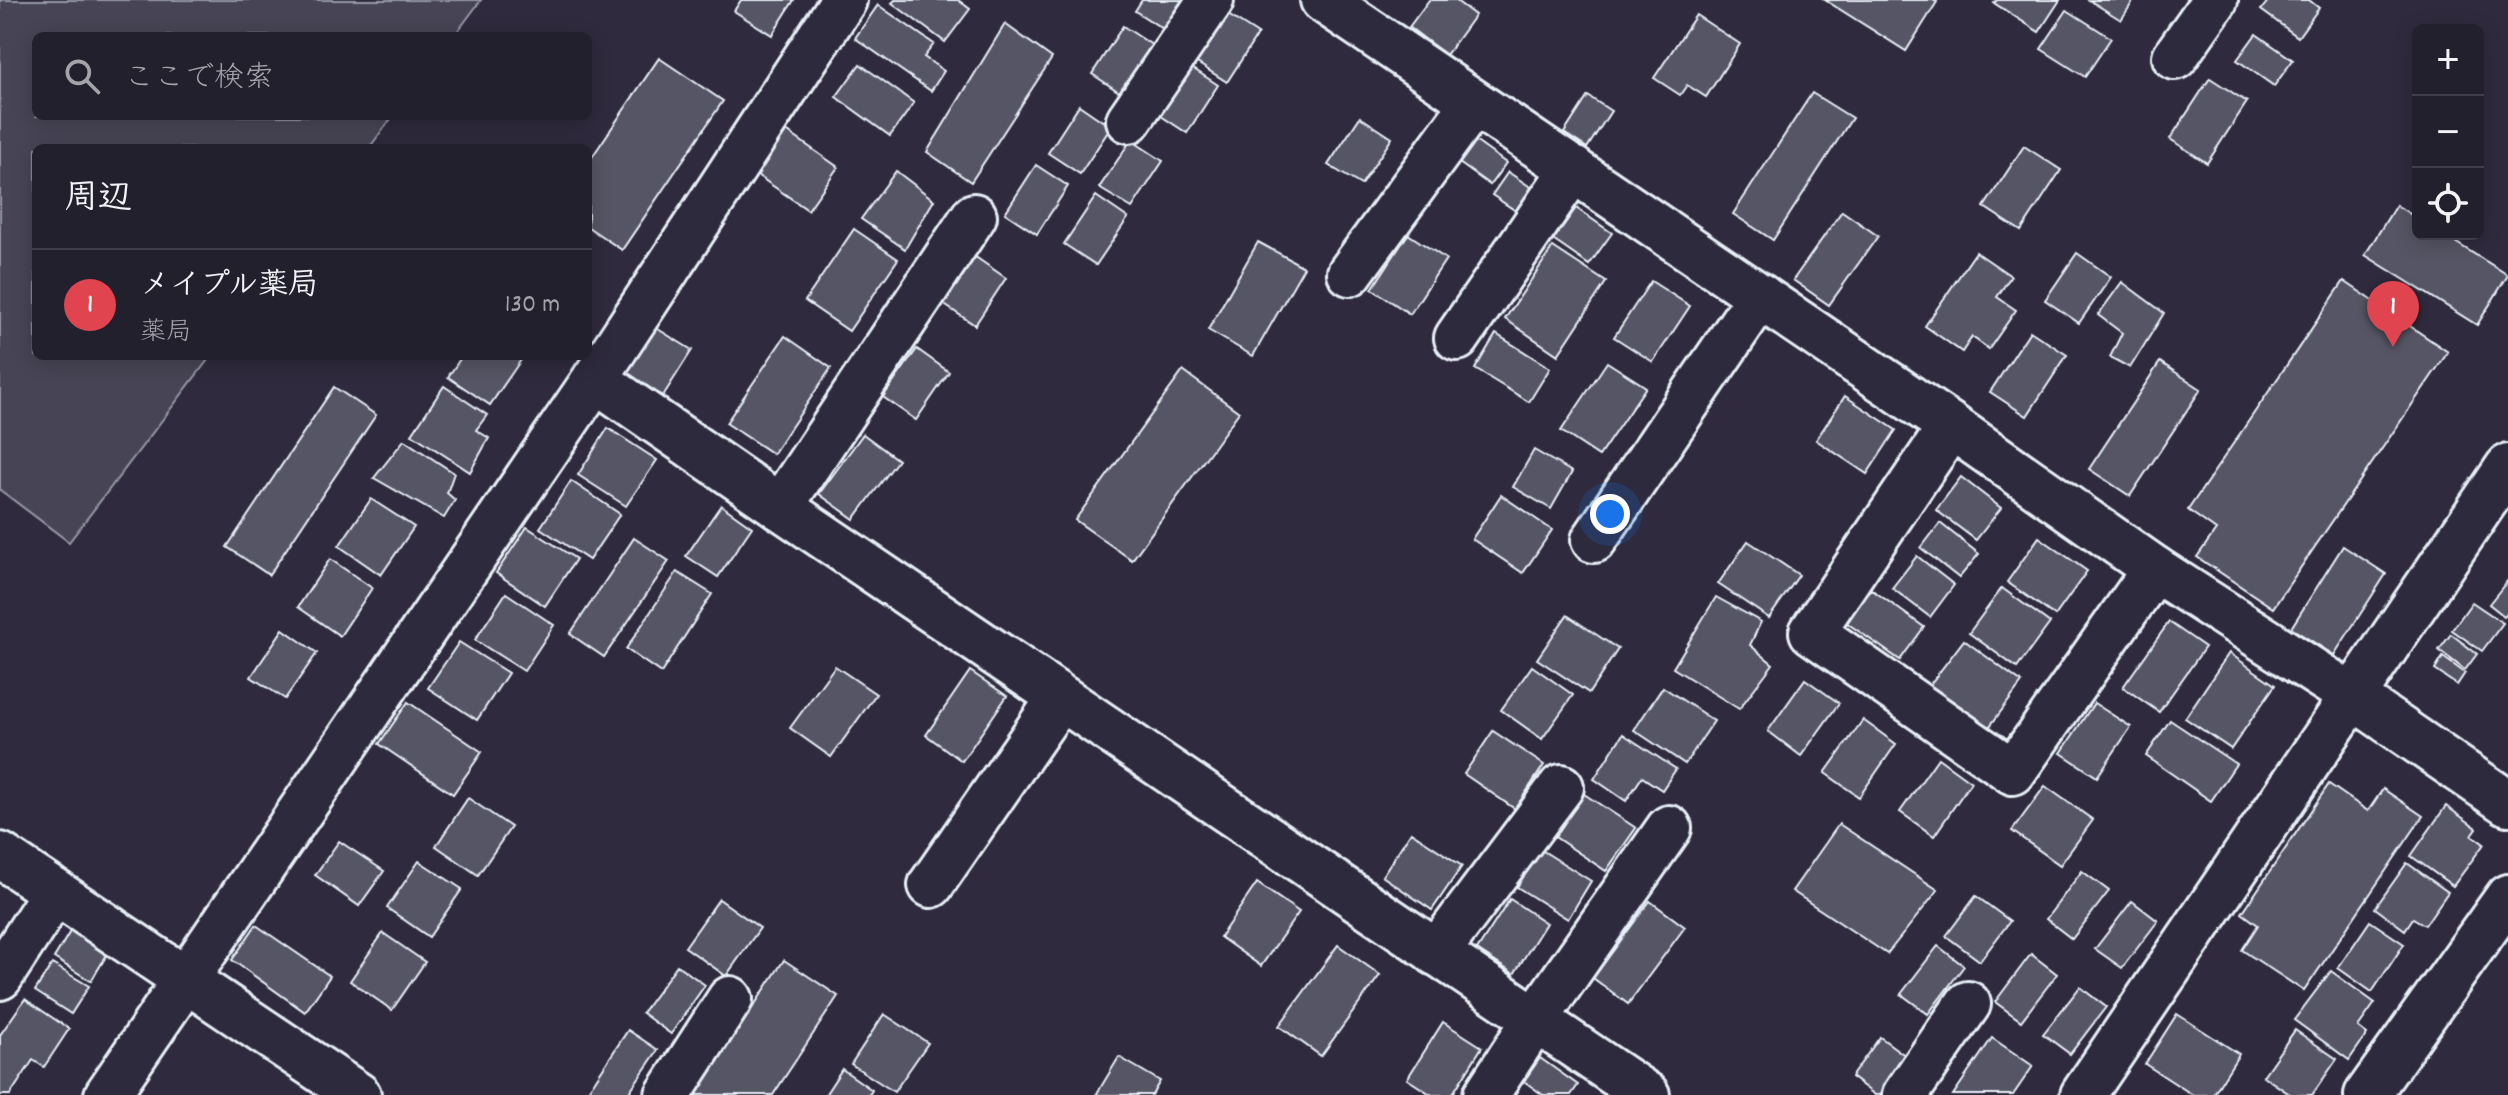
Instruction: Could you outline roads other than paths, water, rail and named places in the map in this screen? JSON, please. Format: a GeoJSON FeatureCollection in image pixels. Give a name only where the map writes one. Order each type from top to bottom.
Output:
{"type":"FeatureCollection","features":[{"type":"Feature","properties":{"kind":"street"},"geometry":{"type":"LineString","coordinates":[[107,1095],[595,379],[844,0]]}},
{"type":"Feature","properties":{"kind":"street"},"geometry":{"type":"LineString","coordinates":[[1129,120],[1211,0]]}},
{"type":"Feature","properties":{"kind":"street"},"geometry":{"type":"LineString","coordinates":[[1323,0],[1951,426],[2155,569],[2352,696],[2508,803]]}},
{"type":"Feature","properties":{"kind":"street"},"geometry":{"type":"LineString","coordinates":[[2175,57],[2215,0]]}},
{"type":"Feature","properties":{"kind":"street"},"geometry":{"type":"LineString","coordinates":[[1350,273],[1474,103]]}},
{"type":"Feature","properties":{"kind":"street"},"geometry":{"type":"LineString","coordinates":[[1457,338],[1573,169]]}},
{"type":"Feature","properties":{"kind":"street"},"geometry":{"type":"LineString","coordinates":[[780,507],[974,216]]}},
{"type":"Feature","properties":{"kind":"street"},"geometry":{"type":"LineString","coordinates":[[1594,540],[1760,296]]}},
{"type":"Feature","properties":{"kind":"street"},"geometry":{"type":"LineString","coordinates":[[595,379],[1647,1095]]}},
{"type":"Feature","properties":{"kind":"street"},"geometry":{"type":"LineString","coordinates":[[1951,426],[1812,632],[2013,772],[2155,569]]}},
{"type":"Feature","properties":{"kind":"street"},"geometry":{"type":"LineString","coordinates":[[2083,1095],[2508,467]]}},
{"type":"Feature","properties":{"kind":"street"},"geometry":{"type":"LineString","coordinates":[[931,885],[1060,698]]}},
{"type":"Feature","properties":{"kind":"street"},"geometry":{"type":"LineString","coordinates":[[1436,953],[1561,787]]}},
{"type":"Feature","properties":{"kind":"street"},"geometry":{"type":"LineString","coordinates":[[1486,1095],[1669,828]]}},
{"type":"Feature","properties":{"kind":"street"},"geometry":{"type":"LineString","coordinates":[[0,855],[358,1095]]}},
{"type":"Feature","properties":{"kind":"street"},"geometry":{"type":"LineString","coordinates":[[0,977],[55,892]]}},
{"type":"Feature","properties":{"kind":"street"},"geometry":{"type":"LineString","coordinates":[[2367,1095],[2508,897]]}},
{"type":"Feature","properties":{"kind":"street"},"geometry":{"type":"LineString","coordinates":[[668,1095],[730,999]]}},
{"type":"Feature","properties":{"kind":"street"},"geometry":{"type":"LineString","coordinates":[[1905,1095],[1968,1004]]}},
{"type":"Feature","properties":{"kind":"place","name":"メイプル薬局"},"geometry":{"type":"Point","coordinates":[2393,347]}}]}
